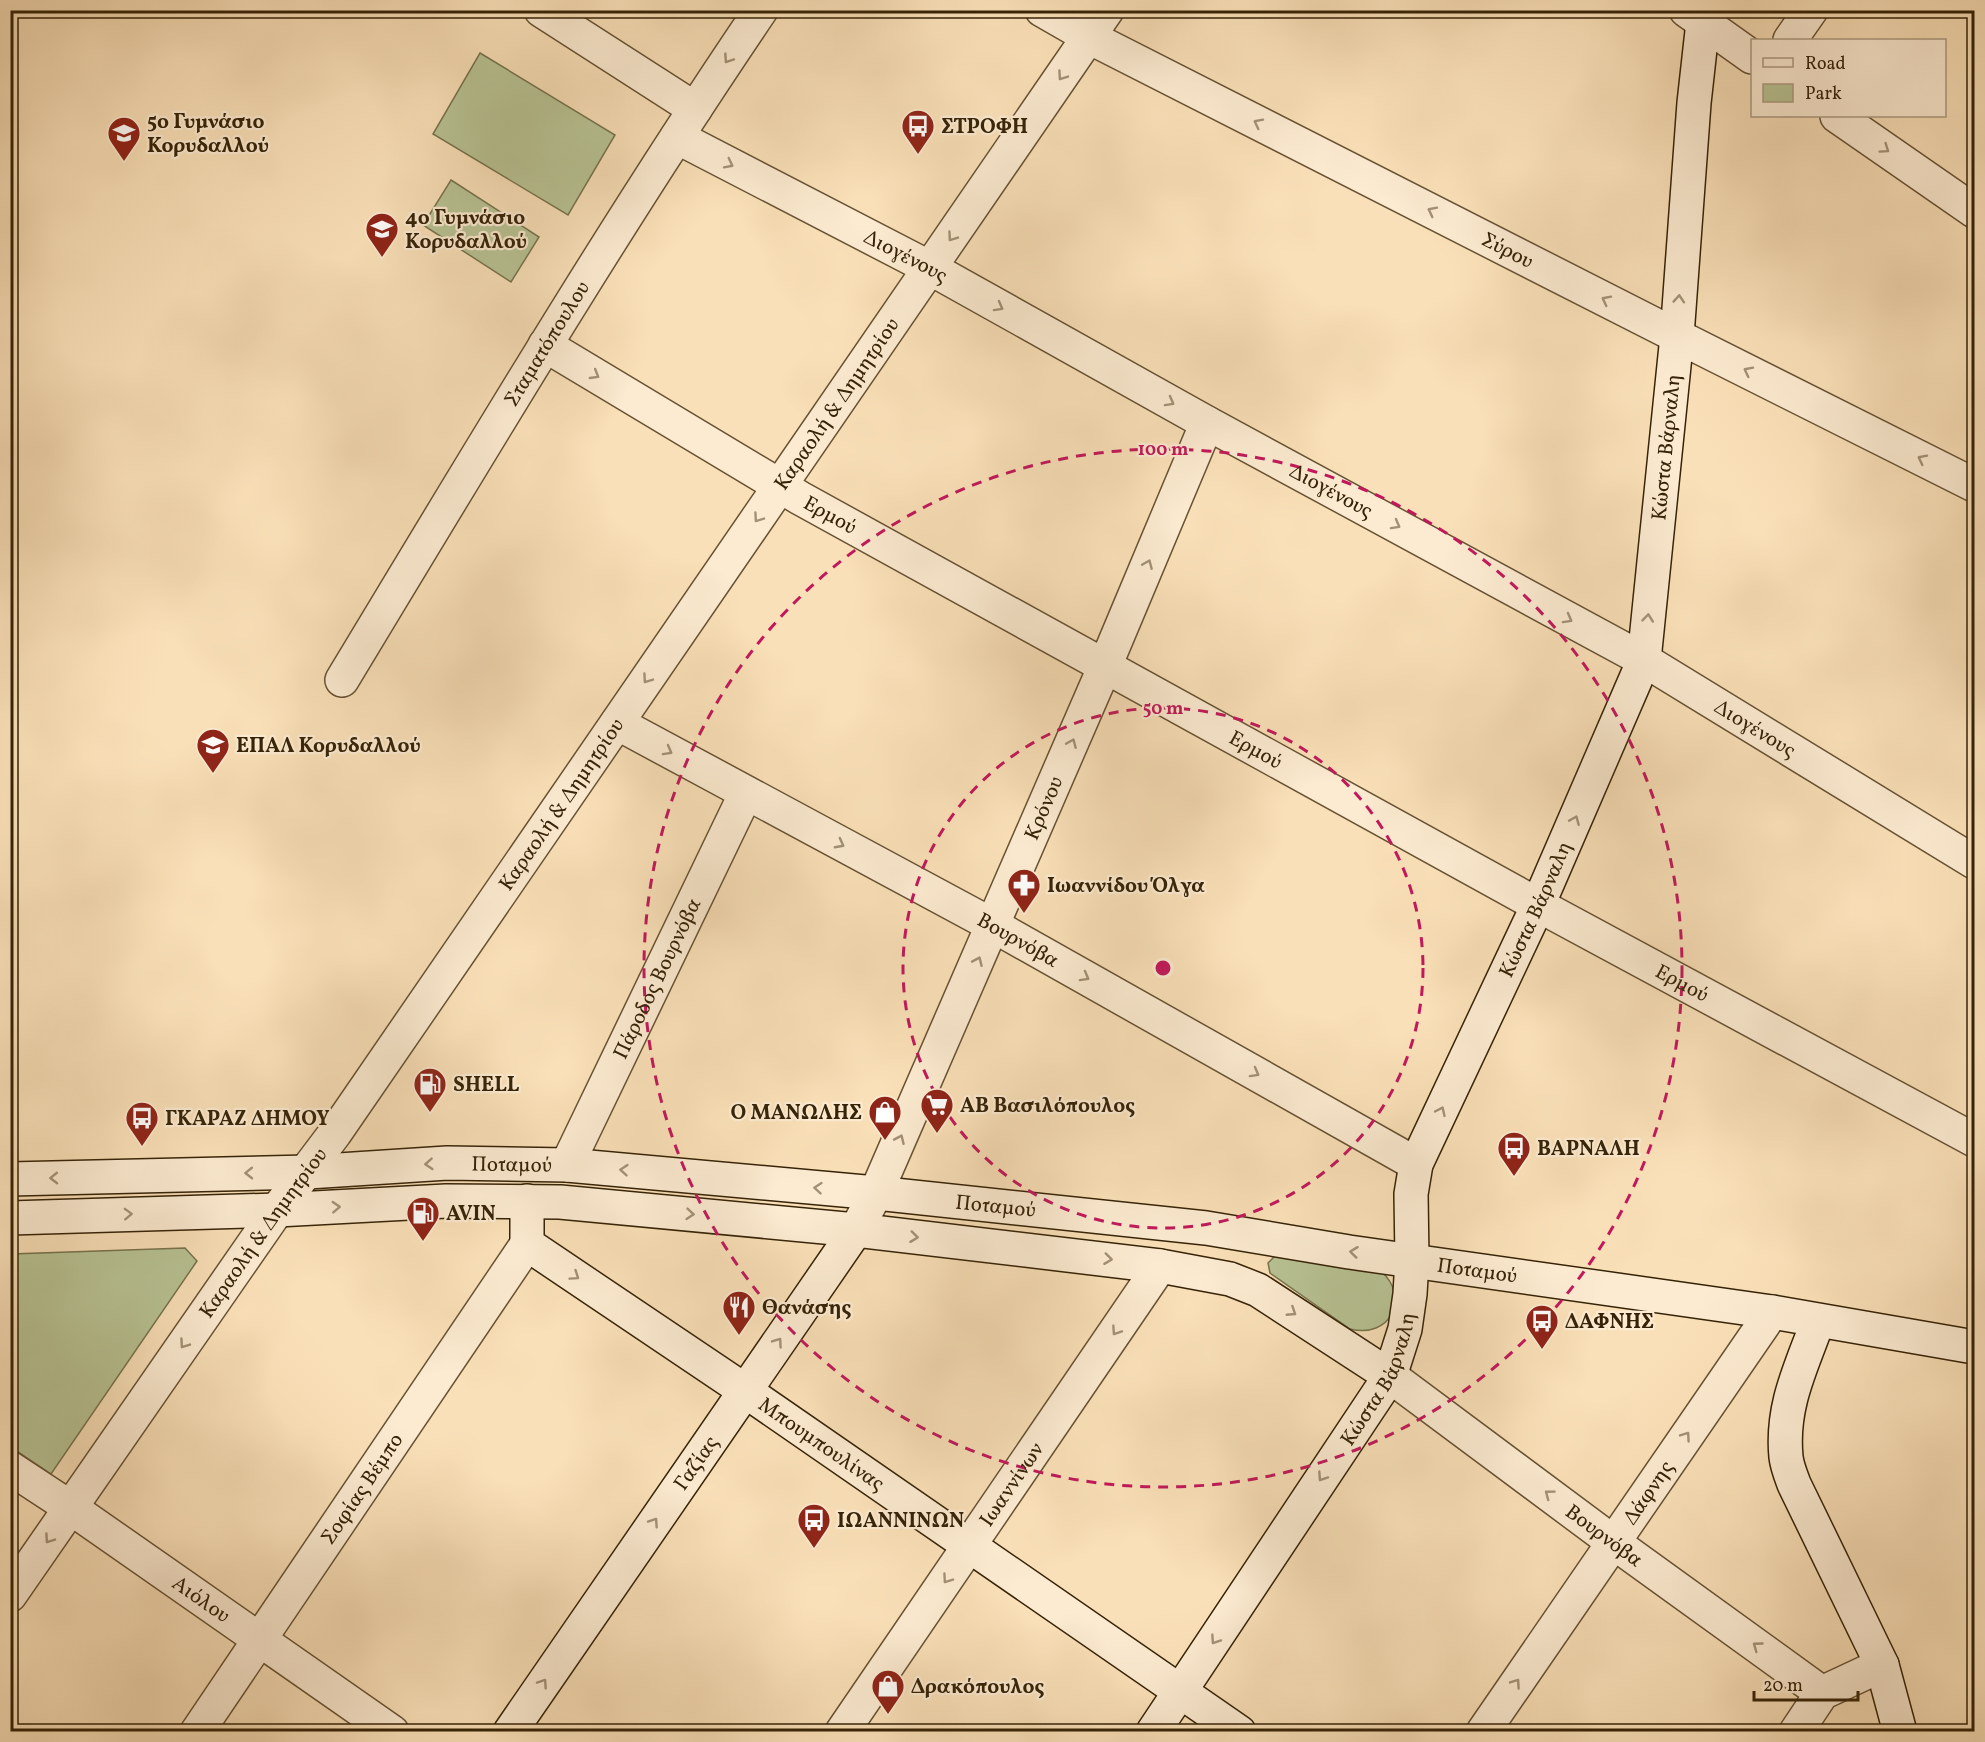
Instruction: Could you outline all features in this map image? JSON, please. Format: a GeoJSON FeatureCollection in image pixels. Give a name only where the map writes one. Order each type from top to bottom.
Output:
{"type":"FeatureCollection","features":[{"type":"Feature","properties":{"kind":"street"},"geometry":{"type":"LineString","coordinates":[[541,10],[695,109]]}},
{"type":"Feature","properties":{"kind":"street","name":"Σταματόπουλου"},"geometry":{"type":"LineString","coordinates":[[342,680],[545,345],[695,109],[761,10]]}},
{"type":"Feature","properties":{"kind":"street","name":"Σύρου"},"geometry":{"type":"LineString","coordinates":[[1042,10],[1089,37],[1974,485]]}},
{"type":"Feature","properties":{"kind":"street","name":"Καραολή & Δημητρίου"},"geometry":{"type":"LineString","coordinates":[[10,1595],[278,1210],[308,1172],[1107,10]]}},
{"type":"Feature","properties":{"kind":"street"},"geometry":{"type":"LineString","coordinates":[[1791,39],[1811,10]]}},
{"type":"Feature","properties":{"kind":"street"},"geometry":{"type":"LineString","coordinates":[[1698,14],[1751,56]]}},
{"type":"Feature","properties":{"kind":"street","name":"Κώστα Βάρναλη"},"geometry":{"type":"LineString","coordinates":[[1153,1731],[1389,1376],[1405,1329],[1410,1294],[1411,1194],[1416,1164],[1538,905],[1644,660],[1677,336],[1694,103],[1698,14]]}},
{"type":"Feature","properties":{"kind":"street"},"geometry":{"type":"LineString","coordinates":[[1838,117],[1974,211]]}},
{"type":"Feature","properties":{"kind":"street","name":"Διογένους"},"geometry":{"type":"LineString","coordinates":[[677,137],[930,268],[1208,423],[1644,660],[1974,862]]}},
{"type":"Feature","properties":{"kind":"street","name":"Ερμού"},"geometry":{"type":"LineString","coordinates":[[545,345],[780,486],[1538,905],[1974,1140]]}},
{"type":"Feature","properties":{"kind":"street","name":"Κρόνου"},"geometry":{"type":"LineString","coordinates":[[876,1193],[994,926],[1208,423]]}},
{"type":"Feature","properties":{"kind":"street","name":"Βουρνόβα"},"geometry":{"type":"LineString","coordinates":[[617,723],[994,926],[1416,1164]]}},
{"type":"Feature","properties":{"kind":"street","name":"Πάροδος Βουρνόβα"},"geometry":{"type":"LineString","coordinates":[[567,1165],[746,793]]}},
{"type":"Feature","properties":{"kind":"street","name":"Ποταμού"},"geometry":{"type":"LineString","coordinates":[[10,1179],[308,1172],[447,1162],[567,1165],[876,1193],[1206,1228],[1772,1312],[1974,1347]]}},
{"type":"Feature","properties":{"kind":"street","name":"Γαζίας"},"geometry":{"type":"LineString","coordinates":[[510,1731],[856,1230],[876,1193]]}},
{"type":"Feature","properties":{"kind":"street","name":"Ποταμού"},"geometry":{"type":"LineString","coordinates":[[10,1218],[278,1210],[446,1201],[560,1202],[856,1230],[1160,1266],[1230,1279],[1258,1290],[1389,1376]]}},
{"type":"Feature","properties":{"kind":"street"},"geometry":{"type":"LineString","coordinates":[[527,1202],[527,1244]]}},
{"type":"Feature","properties":{"kind":"street","name":"Μπουμπουλίνας"},"geometry":{"type":"LineString","coordinates":[[527,1244],[744,1390],[1239,1731]]}},
{"type":"Feature","properties":{"kind":"street","name":"Σοφίας Βέμπο"},"geometry":{"type":"LineString","coordinates":[[197,1731],[527,1244]]}},
{"type":"Feature","properties":{"kind":"street","name":"Ιωαννίνων"},"geometry":{"type":"LineString","coordinates":[[842,1731],[1160,1266]]}},
{"type":"Feature","properties":{"kind":"street","name":"Δάφνης"},"geometry":{"type":"LineString","coordinates":[[1483,1731],[1772,1312]]}},
{"type":"Feature","properties":{"kind":"street"},"geometry":{"type":"LineString","coordinates":[[1818,1321],[1789,1400],[1786,1459],[1803,1504],[1882,1665],[1900,1731]]}},
{"type":"Feature","properties":{"kind":"street","name":"Βουρνόβα"},"geometry":{"type":"LineString","coordinates":[[1389,1376],[1822,1693]]}},
{"type":"Feature","properties":{"kind":"street","name":"Αιόλου"},"geometry":{"type":"LineString","coordinates":[[10,1468],[392,1731]]}},
{"type":"Feature","properties":{"kind":"street"},"geometry":{"type":"LineString","coordinates":[[1796,1731],[1822,1693],[1882,1665]]}},
{"type":"Feature","properties":{"kind":"green space"},"geometry":{"type":"Polygon","coordinates":[[[480,53],[615,135],[568,215],[433,134],[480,53]]]}},
{"type":"Feature","properties":{"kind":"green space"},"geometry":{"type":"Polygon","coordinates":[[[451,180],[539,237],[511,282],[423,225],[451,180]]]}},
{"type":"Feature","properties":{"kind":"green space"},"geometry":{"type":"Polygon","coordinates":[[[185,1248],[197,1261],[51,1474],[11,1447],[11,1254],[185,1248]]]}},
{"type":"Feature","properties":{"kind":"green space"},"geometry":{"type":"Polygon","coordinates":[[[1275,1256],[1381,1271],[1390,1282],[1394,1293],[1395,1304],[1392,1314],[1376,1328],[1350,1329],[1270,1273],[1268,1263],[1275,1256]]]}},
{"type":"Feature","properties":{"kind":"place","name":"ΣΤΡΟΦΗ"},"geometry":{"type":"Point","coordinates":[918,155]}},
{"type":"Feature","properties":{"kind":"place","name":"5ο Γυμνάσιο Κορυδαλλού"},"geometry":{"type":"Point","coordinates":[124,162]}},
{"type":"Feature","properties":{"kind":"place","name":"4ο Γυμνάσιο Κορυδαλλού"},"geometry":{"type":"Point","coordinates":[382,258]}},
{"type":"Feature","properties":{"kind":"place","name":"ΕΠΑΛ Κορυδαλλού"},"geometry":{"type":"Point","coordinates":[213,774]}},
{"type":"Feature","properties":{"kind":"place","name":"Ιωαννίδου Όλγα"},"geometry":{"type":"Point","coordinates":[1024,914]}},
{"type":"Feature","properties":{"kind":"place","name":"SHELL"},"geometry":{"type":"Point","coordinates":[430,1113]}},
{"type":"Feature","properties":{"kind":"place","name":"ΑΒ Βασιλόπουλος"},"geometry":{"type":"Point","coordinates":[937,1134]}},
{"type":"Feature","properties":{"kind":"place","name":"O ΜΑΝΩΛΗΣ"},"geometry":{"type":"Point","coordinates":[885,1141]}},
{"type":"Feature","properties":{"kind":"place","name":"ΓΚΑΡΑΖ ΔΗΜΟΥ"},"geometry":{"type":"Point","coordinates":[142,1147]}},
{"type":"Feature","properties":{"kind":"place","name":"ΒΑΡΝΑΛΗ"},"geometry":{"type":"Point","coordinates":[1514,1177]}},
{"type":"Feature","properties":{"kind":"place","name":"AVIN"},"geometry":{"type":"Point","coordinates":[423,1242]}},
{"type":"Feature","properties":{"kind":"place","name":"Θανάσης"},"geometry":{"type":"Point","coordinates":[739,1336]}},
{"type":"Feature","properties":{"kind":"place","name":"ΔΑΦΝΗΣ"},"geometry":{"type":"Point","coordinates":[1542,1350]}},
{"type":"Feature","properties":{"kind":"place","name":"ΙΩΑΝΝΙΝΩΝ"},"geometry":{"type":"Point","coordinates":[814,1549]}},
{"type":"Feature","properties":{"kind":"place","name":"Δρακόπουλος"},"geometry":{"type":"Point","coordinates":[888,1715]}}]}
